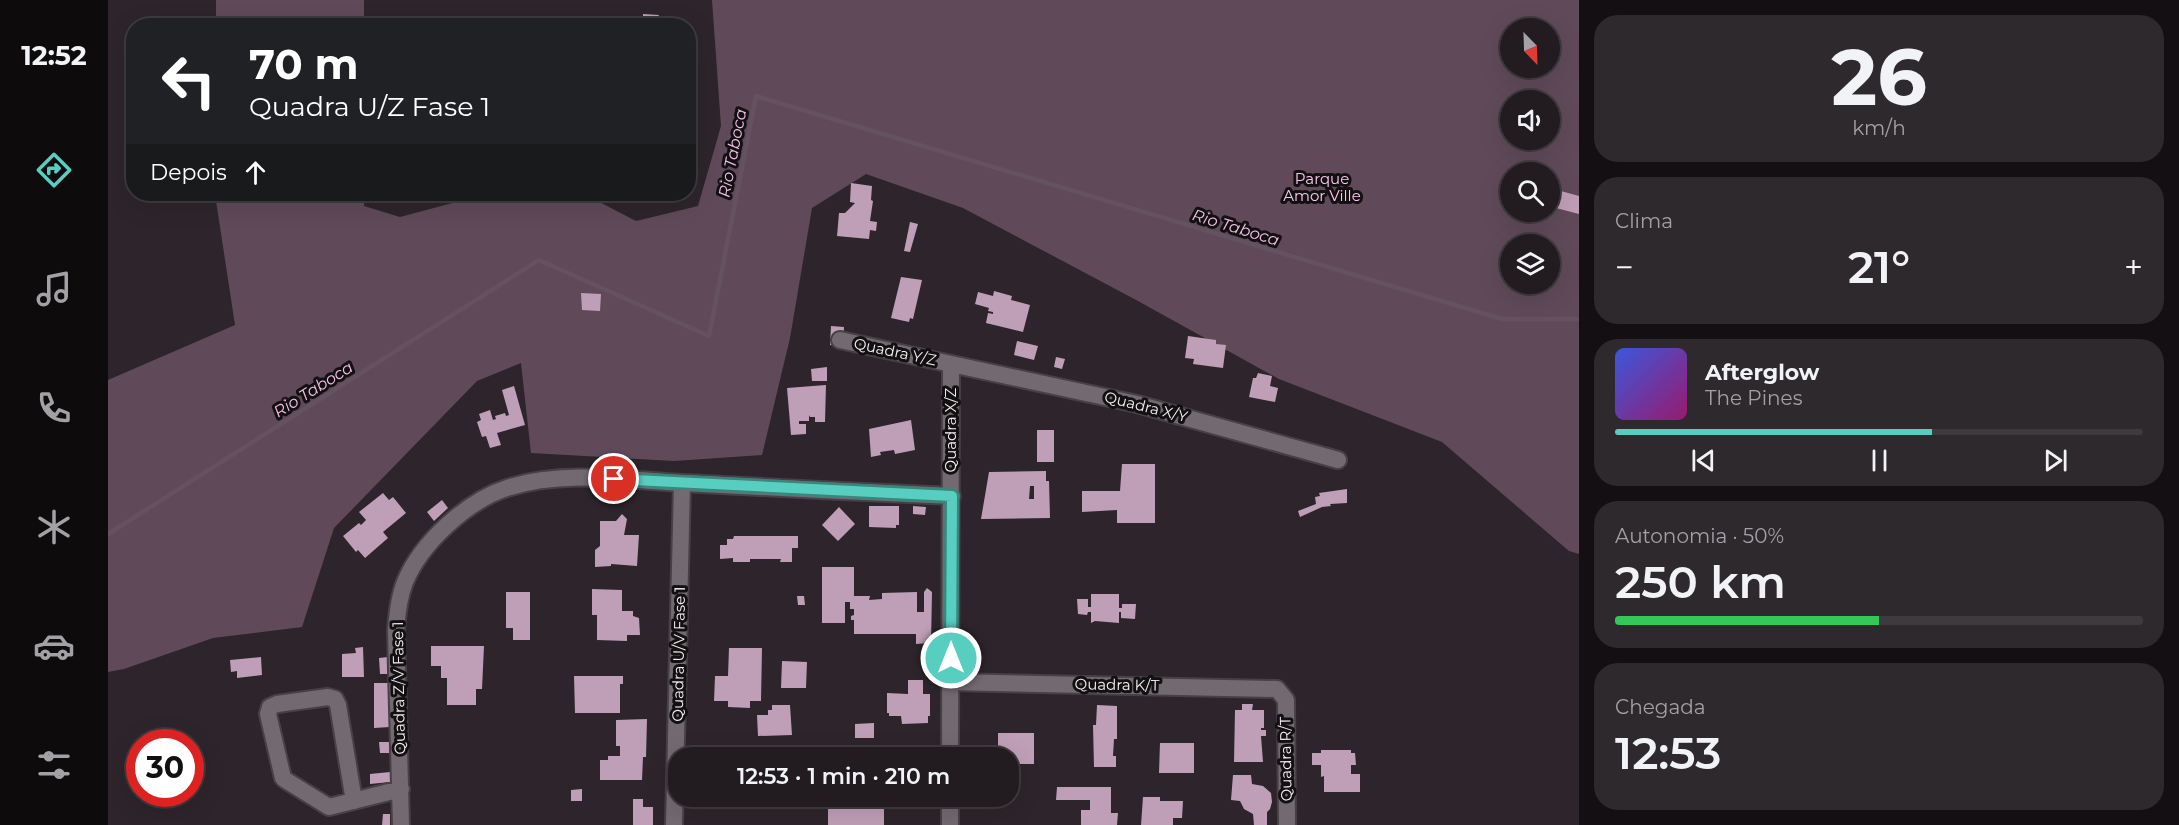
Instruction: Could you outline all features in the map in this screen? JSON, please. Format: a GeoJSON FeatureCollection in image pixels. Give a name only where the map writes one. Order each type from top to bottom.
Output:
{"type":"FeatureCollection","features":[{"type":"Feature","properties":{"kind":"street","name":"Quadra Y/Z"},"geometry":{"type":"LineString","coordinates":[[840,340],[951,364]]}},
{"type":"Feature","properties":{"kind":"street","name":"Quadra X/Y"},"geometry":{"type":"LineString","coordinates":[[951,364],[1137,404],[1338,460]]}},
{"type":"Feature","properties":{"kind":"street","name":"Quadra X/Z"},"geometry":{"type":"LineString","coordinates":[[950,747],[951,364]]}},
{"type":"Feature","properties":{"kind":"street","name":"Quadra Z/V Fase 1"},"geometry":{"type":"LineString","coordinates":[[401,825],[396,631],[397,612],[404,583],[416,560],[429,544],[456,519],[490,495],[507,488],[544,479],[614,479],[952,496]]}},
{"type":"Feature","properties":{"kind":"street","name":"Quadra U/V Fase 1"},"geometry":{"type":"LineString","coordinates":[[674,825],[682,483]]}},
{"type":"Feature","properties":{"kind":"street","name":"Quadra K/T"},"geometry":{"type":"LineString","coordinates":[[951,682],[1277,689],[1283,694]]}},
{"type":"Feature","properties":{"kind":"street","name":"Quadra R/T"},"geometry":{"type":"LineString","coordinates":[[1283,694],[1286,700],[1287,825]]}},
{"type":"Feature","properties":{"kind":"street"},"geometry":{"type":"LineString","coordinates":[[354,801],[338,705],[335,699],[328,697],[270,707],[268,714],[283,778],[329,807],[354,801],[401,789]]}},
{"type":"Feature","properties":{"kind":"street"},"geometry":{"type":"LineString","coordinates":[[950,807],[950,825]]}},
{"type":"Feature","properties":{"kind":"green space"},"geometry":{"type":"Polygon","coordinates":[[[216,0],[364,0],[364,18],[216,18],[216,0]]]}},
{"type":"Feature","properties":{"kind":"green space","name":"Parque Amor Ville"},"geometry":{"type":"Polygon","coordinates":[[[712,0],[1579,0],[1579,554],[1569,551],[1442,442],[1279,379],[963,208],[866,174],[812,208],[790,338],[762,455],[674,461],[531,453],[521,363],[477,381],[334,528],[302,627],[213,638],[124,669],[108,672],[108,380],[235,325],[216,201],[364,201],[364,206],[400,217],[460,201],[597,201],[636,221],[698,206],[721,126],[712,0]]]}},
{"type":"Feature","properties":{"kind":"building"},"geometry":{"type":"Polygon","coordinates":[[[643,14],[659,15],[658,18],[643,18],[643,14]]]}},
{"type":"Feature","properties":{"kind":"building"},"geometry":{"type":"Polygon","coordinates":[[[851,183],[872,186],[871,200],[873,201],[870,221],[877,222],[876,231],[870,230],[869,239],[837,236],[839,213],[845,213],[855,203],[850,202],[851,183]]]}},
{"type":"Feature","properties":{"kind":"building"},"geometry":{"type":"Polygon","coordinates":[[[1561,191],[1579,196],[1579,214],[1560,209],[1561,191]]]}},
{"type":"Feature","properties":{"kind":"building"},"geometry":{"type":"Polygon","coordinates":[[[910,222],[918,224],[910,252],[904,251],[910,222]]]}},
{"type":"Feature","properties":{"kind":"building"},"geometry":{"type":"Polygon","coordinates":[[[901,277],[922,280],[913,319],[910,318],[909,322],[891,318],[901,277]]]}},
{"type":"Feature","properties":{"kind":"building"},"geometry":{"type":"Polygon","coordinates":[[[994,291],[1012,296],[1011,300],[1030,305],[1023,332],[986,323],[988,313],[993,314],[993,312],[988,311],[989,308],[975,304],[978,292],[993,296],[994,291]]]}},
{"type":"Feature","properties":{"kind":"building"},"geometry":{"type":"Polygon","coordinates":[[[581,293],[601,294],[600,311],[582,310],[581,293]]]}},
{"type":"Feature","properties":{"kind":"building"},"geometry":{"type":"Polygon","coordinates":[[[831,326],[844,327],[843,346],[830,345],[831,326]]]}},
{"type":"Feature","properties":{"kind":"building"},"geometry":{"type":"Polygon","coordinates":[[[1188,336],[1216,340],[1216,344],[1226,345],[1223,368],[1193,364],[1194,359],[1185,358],[1188,336]]]}},
{"type":"Feature","properties":{"kind":"building"},"geometry":{"type":"Polygon","coordinates":[[[1017,341],[1038,346],[1034,360],[1014,355],[1017,341]]]}},
{"type":"Feature","properties":{"kind":"building"},"geometry":{"type":"Polygon","coordinates":[[[1056,357],[1065,359],[1062,369],[1054,367],[1056,357]]]}},
{"type":"Feature","properties":{"kind":"building"},"geometry":{"type":"Polygon","coordinates":[[[827,367],[827,381],[812,381],[811,369],[827,367]]]}},
{"type":"Feature","properties":{"kind":"building"},"geometry":{"type":"Polygon","coordinates":[[[1258,373],[1272,376],[1270,386],[1278,388],[1275,402],[1249,397],[1253,378],[1256,378],[1258,373]]]}},
{"type":"Feature","properties":{"kind":"building"},"geometry":{"type":"Polygon","coordinates":[[[826,385],[825,422],[815,422],[815,417],[809,415],[809,421],[799,421],[799,424],[806,424],[806,434],[791,435],[787,388],[826,385]]]}},
{"type":"Feature","properties":{"kind":"building"},"geometry":{"type":"Polygon","coordinates":[[[514,386],[525,425],[497,433],[501,445],[490,448],[486,436],[482,437],[477,422],[481,420],[479,414],[490,410],[493,420],[496,419],[495,416],[505,413],[506,416],[509,415],[502,390],[514,386]]]}},
{"type":"Feature","properties":{"kind":"building"},"geometry":{"type":"Polygon","coordinates":[[[911,420],[915,450],[895,454],[894,450],[880,452],[881,455],[871,457],[869,429],[911,420]]]}},
{"type":"Feature","properties":{"kind":"building"},"geometry":{"type":"Polygon","coordinates":[[[1037,430],[1054,430],[1054,462],[1037,462],[1037,430]]]}},
{"type":"Feature","properties":{"kind":"building"},"geometry":{"type":"Polygon","coordinates":[[[1122,464],[1155,464],[1155,523],[1117,523],[1117,510],[1082,512],[1082,491],[1120,491],[1122,464]]]}},
{"type":"Feature","properties":{"kind":"building"},"geometry":{"type":"Polygon","coordinates":[[[1046,471],[1046,481],[1049,481],[1050,518],[981,519],[989,472],[1046,471]],[[1030,486],[1029,499],[1034,499],[1034,486],[1030,486]]]}},
{"type":"Feature","properties":{"kind":"building"},"geometry":{"type":"Polygon","coordinates":[[[1347,489],[1347,503],[1330,504],[1331,506],[1322,507],[1300,517],[1298,511],[1316,504],[1315,497],[1320,496],[1319,493],[1347,489]]]}},
{"type":"Feature","properties":{"kind":"building"},"geometry":{"type":"Polygon","coordinates":[[[383,493],[389,500],[393,497],[406,513],[383,532],[388,538],[365,558],[358,550],[356,552],[343,536],[366,520],[359,512],[383,493]]]}},
{"type":"Feature","properties":{"kind":"building"},"geometry":{"type":"Polygon","coordinates":[[[442,500],[448,508],[434,521],[427,512],[442,500]]]}},
{"type":"Feature","properties":{"kind":"building"},"geometry":{"type":"Polygon","coordinates":[[[869,506],[899,506],[899,525],[896,525],[896,528],[869,527],[869,506]]]}},
{"type":"Feature","properties":{"kind":"building"},"geometry":{"type":"Polygon","coordinates":[[[913,506],[926,507],[925,515],[913,514],[913,506]]]}},
{"type":"Feature","properties":{"kind":"building"},"geometry":{"type":"Polygon","coordinates":[[[839,507],[855,524],[838,541],[822,525],[839,507]]]}},
{"type":"Feature","properties":{"kind":"building"},"geometry":{"type":"Polygon","coordinates":[[[622,514],[627,519],[624,535],[639,535],[637,566],[611,564],[611,566],[595,567],[595,550],[600,546],[600,521],[616,521],[622,514]]]}},
{"type":"Feature","properties":{"kind":"building"},"geometry":{"type":"Polygon","coordinates":[[[734,536],[798,536],[798,548],[792,548],[792,562],[780,562],[781,559],[750,559],[750,562],[733,562],[733,558],[720,559],[720,545],[727,545],[727,539],[733,539],[734,536]]]}},
{"type":"Feature","properties":{"kind":"building"},"geometry":{"type":"Polygon","coordinates":[[[822,567],[854,567],[854,596],[870,596],[869,600],[882,599],[882,593],[917,592],[917,612],[924,612],[924,592],[927,588],[932,592],[931,643],[916,644],[916,634],[854,634],[854,620],[851,620],[851,616],[854,615],[854,609],[850,609],[850,602],[845,602],[845,623],[822,623],[822,567]]]}},
{"type":"Feature","properties":{"kind":"building"},"geometry":{"type":"Polygon","coordinates":[[[592,589],[622,590],[622,611],[633,611],[633,616],[639,618],[640,635],[627,635],[627,641],[597,640],[597,615],[592,615],[592,589]]]}},
{"type":"Feature","properties":{"kind":"building"},"geometry":{"type":"Polygon","coordinates":[[[506,592],[530,592],[530,640],[513,640],[513,628],[506,628],[506,592]]]}},
{"type":"Feature","properties":{"kind":"building"},"geometry":{"type":"Polygon","coordinates":[[[1091,594],[1119,594],[1119,608],[1122,608],[1122,604],[1136,604],[1135,619],[1121,618],[1121,612],[1119,612],[1119,623],[1095,621],[1091,623],[1091,612],[1087,615],[1078,614],[1077,599],[1088,599],[1088,607],[1091,607],[1091,594]]]}},
{"type":"Feature","properties":{"kind":"building"},"geometry":{"type":"Polygon","coordinates":[[[797,596],[804,596],[805,605],[798,605],[797,596]]]}},
{"type":"Feature","properties":{"kind":"building"},"geometry":{"type":"Polygon","coordinates":[[[431,646],[484,646],[482,689],[476,689],[476,705],[447,705],[447,678],[441,678],[441,666],[431,666],[431,646]]]}},
{"type":"Feature","properties":{"kind":"building"},"geometry":{"type":"Polygon","coordinates":[[[363,647],[364,677],[342,677],[342,654],[356,653],[355,648],[363,647]]]}},
{"type":"Feature","properties":{"kind":"building"},"geometry":{"type":"Polygon","coordinates":[[[729,648],[762,648],[761,701],[750,701],[750,708],[728,707],[728,701],[714,701],[715,676],[728,676],[729,648]]]}},
{"type":"Feature","properties":{"kind":"building"},"geometry":{"type":"Polygon","coordinates":[[[261,657],[262,675],[237,678],[237,671],[231,672],[230,660],[261,657]]]}},
{"type":"Feature","properties":{"kind":"building"},"geometry":{"type":"Polygon","coordinates":[[[388,657],[388,674],[380,674],[379,658],[388,657]]]}},
{"type":"Feature","properties":{"kind":"building"},"geometry":{"type":"Polygon","coordinates":[[[782,661],[807,662],[806,688],[781,688],[782,661]]]}},
{"type":"Feature","properties":{"kind":"building"},"geometry":{"type":"Polygon","coordinates":[[[574,676],[623,676],[623,684],[620,684],[620,713],[575,713],[574,676]]]}},
{"type":"Feature","properties":{"kind":"building"},"geometry":{"type":"Polygon","coordinates":[[[908,680],[923,680],[923,694],[930,694],[928,723],[902,724],[901,716],[889,716],[887,713],[887,693],[908,694],[908,680]]]}},
{"type":"Feature","properties":{"kind":"building"},"geometry":{"type":"Polygon","coordinates":[[[374,683],[389,683],[390,727],[374,728],[374,683]]]}},
{"type":"Feature","properties":{"kind":"building"},"geometry":{"type":"Polygon","coordinates":[[[1242,704],[1253,704],[1252,710],[1264,710],[1264,728],[1261,728],[1261,730],[1266,730],[1266,736],[1261,736],[1263,762],[1234,762],[1235,710],[1242,710],[1242,704]]]}},
{"type":"Feature","properties":{"kind":"building"},"geometry":{"type":"Polygon","coordinates":[[[772,705],[790,705],[792,735],[758,736],[757,715],[768,715],[768,710],[772,710],[772,705]]]}},
{"type":"Feature","properties":{"kind":"building"},"geometry":{"type":"Polygon","coordinates":[[[1097,705],[1117,706],[1117,739],[1114,739],[1113,756],[1116,756],[1116,767],[1094,767],[1093,725],[1096,725],[1097,705]]]}},
{"type":"Feature","properties":{"kind":"building"},"geometry":{"type":"Polygon","coordinates":[[[647,719],[646,757],[643,757],[642,780],[600,780],[600,760],[608,760],[608,756],[620,756],[620,746],[616,746],[616,720],[647,719]]]}},
{"type":"Feature","properties":{"kind":"building"},"geometry":{"type":"Polygon","coordinates":[[[874,723],[874,738],[855,738],[855,724],[874,723]]]}},
{"type":"Feature","properties":{"kind":"building"},"geometry":{"type":"Polygon","coordinates":[[[998,733],[1034,733],[1034,764],[1019,764],[1019,747],[998,747],[998,733]]]}},
{"type":"Feature","properties":{"kind":"building"},"geometry":{"type":"Polygon","coordinates":[[[379,742],[389,742],[389,753],[380,753],[379,742]]]}},
{"type":"Feature","properties":{"kind":"building"},"geometry":{"type":"Polygon","coordinates":[[[1160,743],[1194,743],[1194,773],[1159,773],[1160,743]]]}},
{"type":"Feature","properties":{"kind":"building"},"geometry":{"type":"Polygon","coordinates":[[[1321,750],[1351,750],[1351,753],[1355,753],[1356,765],[1351,765],[1351,774],[1360,774],[1360,792],[1324,792],[1321,765],[1312,765],[1312,753],[1321,753],[1321,750]]]}},
{"type":"Feature","properties":{"kind":"building"},"geometry":{"type":"Polygon","coordinates":[[[390,772],[390,782],[370,784],[370,774],[390,772]]]}},
{"type":"Feature","properties":{"kind":"building"},"geometry":{"type":"Polygon","coordinates":[[[1233,775],[1251,775],[1252,784],[1263,786],[1271,793],[1272,802],[1267,812],[1267,825],[1254,825],[1253,814],[1244,809],[1240,801],[1231,800],[1233,775]]]}},
{"type":"Feature","properties":{"kind":"building"},"geometry":{"type":"Polygon","coordinates":[[[1057,787],[1111,787],[1111,813],[1118,813],[1117,825],[1081,825],[1081,810],[1090,810],[1090,800],[1056,800],[1057,787]]]}},
{"type":"Feature","properties":{"kind":"building"},"geometry":{"type":"Polygon","coordinates":[[[582,789],[582,801],[571,801],[571,790],[582,789]]]}},
{"type":"Feature","properties":{"kind":"building"},"geometry":{"type":"Polygon","coordinates":[[[1143,797],[1160,797],[1160,801],[1183,801],[1182,818],[1173,818],[1173,825],[1141,825],[1143,797]]]}},
{"type":"Feature","properties":{"kind":"building"},"geometry":{"type":"Polygon","coordinates":[[[633,799],[643,799],[643,807],[653,807],[653,825],[633,825],[633,799]]]}},
{"type":"Feature","properties":{"kind":"building"},"geometry":{"type":"Polygon","coordinates":[[[828,807],[884,807],[884,825],[828,825],[828,807]]]}},
{"type":"Feature","properties":{"kind":"building"},"geometry":{"type":"Polygon","coordinates":[[[383,814],[390,814],[390,825],[382,825],[383,814]]]}},
{"type":"Feature","properties":{"kind":"waterway","name":"Rio Taboca"},"geometry":{"type":"LineString","coordinates":[[108,534],[539,260],[709,336],[756,96],[1502,319],[1579,319]]}},
{"type":"Feature","properties":{"kind":"route"},"geometry":{"type":"LineString","coordinates":[[614,479],[952,496],[951,658]]}}]}
